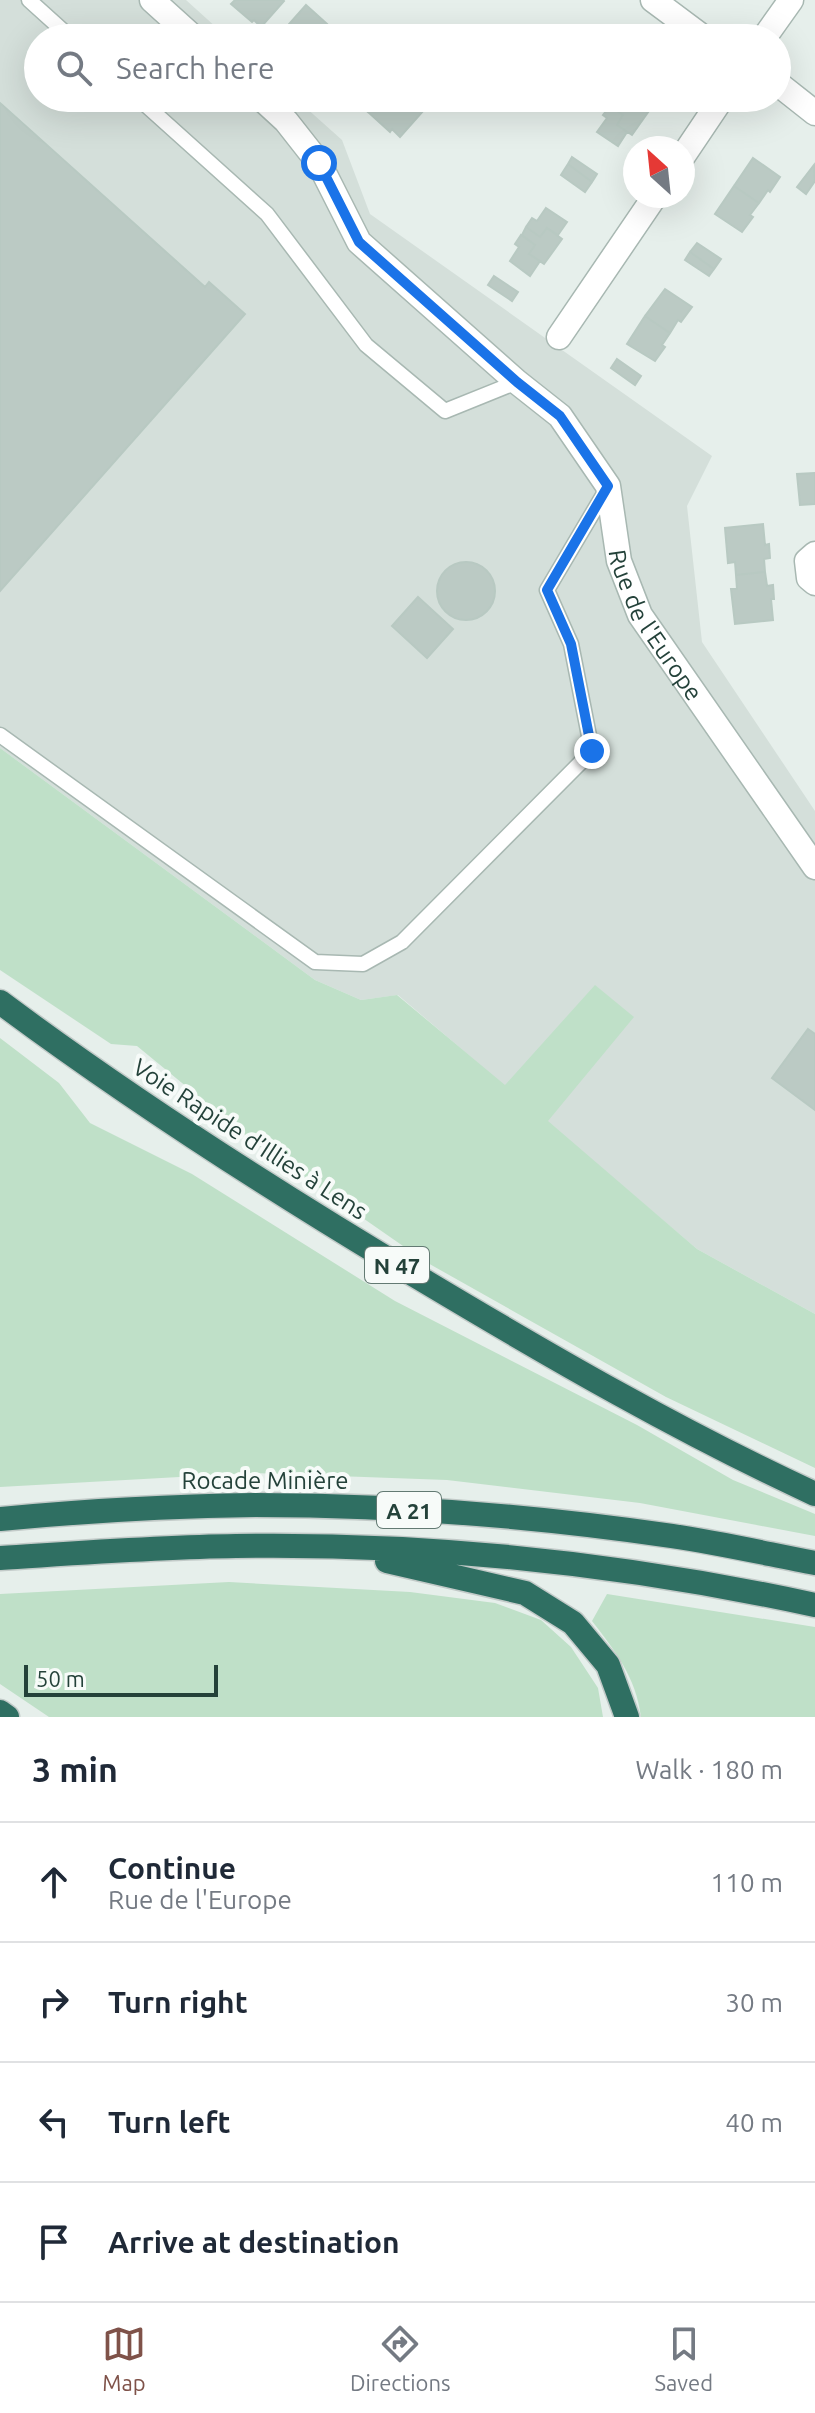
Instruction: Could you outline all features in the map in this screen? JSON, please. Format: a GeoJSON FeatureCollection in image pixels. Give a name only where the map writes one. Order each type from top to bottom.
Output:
{"type":"FeatureCollection","features":[{"type":"Feature","properties":{"kind":"highway","name":"Voie Rapide d’Illies à Lens"},"geometry":{"type":"LineString","coordinates":[[0,1002],[94,1070],[324,1221],[495,1324],[669,1422],[815,1494]]}},
{"type":"Feature","properties":{"kind":"highway","name":"Rocade Minière"},"geometry":{"type":"LineString","coordinates":[[0,1519],[92,1510],[255,1505],[421,1510],[554,1521],[675,1536],[815,1563]]}},
{"type":"Feature","properties":{"kind":"highway","name":"A 21"},"geometry":{"type":"LineString","coordinates":[[0,1558],[236,1546],[322,1547],[503,1557],[696,1582],[815,1605]]}},
{"type":"Feature","properties":{"kind":"highway"},"geometry":{"type":"LineString","coordinates":[[322,1547],[525,1593],[573,1623],[608,1665],[627,1717]]}},
{"type":"Feature","properties":{"kind":"highway"},"geometry":{"type":"LineString","coordinates":[[0,1712],[7,1717]]}},
{"type":"Feature","properties":{"kind":"street"},"geometry":{"type":"LineString","coordinates":[[152,0],[179,24]]}},
{"type":"Feature","properties":{"kind":"street"},"geometry":{"type":"LineString","coordinates":[[653,0],[685,24]]}},
{"type":"Feature","properties":{"kind":"street"},"geometry":{"type":"LineString","coordinates":[[774,24],[791,0]]}},
{"type":"Feature","properties":{"kind":"street"},"geometry":{"type":"LineString","coordinates":[[791,94],[815,113]]}},
{"type":"Feature","properties":{"kind":"street","name":"Rue de l'Europe"},"geometry":{"type":"LineString","coordinates":[[276,112],[319,163],[359,242],[517,382],[560,416],[608,486],[619,561],[640,615],[815,867]]}},
{"type":"Feature","properties":{"kind":"street"},"geometry":{"type":"LineString","coordinates":[[695,138],[713,112]]}},
{"type":"Feature","properties":{"kind":"street"},"geometry":{"type":"LineString","coordinates":[[559,337],[647,208]]}},
{"type":"Feature","properties":{"kind":"street"},"geometry":{"type":"LineString","coordinates":[[815,554],[807,561],[809,578],[815,583]]}},
{"type":"Feature","properties":{"kind":"lane"},"geometry":{"type":"LineString","coordinates":[[29,0],[56,24]]}},
{"type":"Feature","properties":{"kind":"lane"},"geometry":{"type":"LineString","coordinates":[[154,112],[267,214],[366,345],[445,411],[517,382]]}},
{"type":"Feature","properties":{"kind":"lane"},"geometry":{"type":"LineString","coordinates":[[0,735],[315,962],[363,964],[402,942],[592,751],[571,644],[547,590],[608,486]]}},
{"type":"Feature","properties":{"kind":"shaded area"},"geometry":{"type":"Polygon","coordinates":[[[0,0],[186,0],[213,24],[24,24],[24,112],[311,112],[342,140],[370,214],[712,456],[687,506],[702,642],[815,811],[815,1314],[697,1249],[398,995],[361,1000],[315,980],[0,748],[0,0]]]}},
{"type":"Feature","properties":{"kind":"green space"},"geometry":{"type":"Polygon","coordinates":[[[0,748],[315,980],[361,1000],[397,995],[505,1085],[595,985],[634,1017],[548,1121],[697,1249],[815,1314],[815,1468],[666,1397],[426,1262],[255,1143],[137,1046],[111,1044],[0,970],[0,748]]]}},
{"type":"Feature","properties":{"kind":"green space"},"geometry":{"type":"Polygon","coordinates":[[[0,1038],[59,1083],[90,1123],[192,1174],[395,1301],[637,1425],[733,1480],[815,1514],[815,1536],[640,1503],[447,1480],[251,1473],[0,1487],[0,1038]]]}},
{"type":"Feature","properties":{"kind":"green space"},"geometry":{"type":"Polygon","coordinates":[[[229,1582],[410,1592],[495,1603],[541,1620],[571,1647],[598,1688],[603,1717],[49,1717],[0,1684],[0,1594],[229,1582]]]}},
{"type":"Feature","properties":{"kind":"green space"},"geometry":{"type":"Polygon","coordinates":[[[607,1594],[815,1627],[815,1717],[641,1717],[629,1677],[592,1621],[607,1594]]]}},
{"type":"Feature","properties":{"kind":"building"},"geometry":{"type":"Polygon","coordinates":[[[235,0],[284,1],[264,24],[252,22],[231,4],[235,0]]]}},
{"type":"Feature","properties":{"kind":"building"},"geometry":{"type":"Polygon","coordinates":[[[306,5],[327,24],[289,24],[306,5]]]}},
{"type":"Feature","properties":{"kind":"building"},"geometry":{"type":"Polygon","coordinates":[[[0,103],[205,287],[209,282],[245,314],[0,591],[0,103]]]}},
{"type":"Feature","properties":{"kind":"building"},"geometry":{"type":"Polygon","coordinates":[[[368,112],[422,112],[400,137],[392,129],[390,132],[368,112]]]}},
{"type":"Feature","properties":{"kind":"building"},"geometry":{"type":"Polygon","coordinates":[[[605,112],[623,115],[617,125],[627,132],[618,146],[597,132],[607,118],[603,115],[605,112]]]}},
{"type":"Feature","properties":{"kind":"building"},"geometry":{"type":"Polygon","coordinates":[[[619,112],[648,112],[632,135],[617,125],[623,115],[619,112]]]}},
{"type":"Feature","properties":{"kind":"building"},"geometry":{"type":"Polygon","coordinates":[[[572,157],[597,174],[592,182],[568,164],[572,157]]]}},
{"type":"Feature","properties":{"kind":"building"},"geometry":{"type":"Polygon","coordinates":[[[753,158],[780,177],[759,203],[734,186],[753,158]]]}},
{"type":"Feature","properties":{"kind":"building"},"geometry":{"type":"Polygon","coordinates":[[[568,164],[592,182],[585,192],[561,175],[568,164]]]}},
{"type":"Feature","properties":{"kind":"building"},"geometry":{"type":"Polygon","coordinates":[[[814,165],[815,181],[806,194],[797,187],[814,165]]]}},
{"type":"Feature","properties":{"kind":"building"},"geometry":{"type":"Polygon","coordinates":[[[734,186],[759,203],[742,232],[715,214],[734,186]]]}},
{"type":"Feature","properties":{"kind":"building"},"geometry":{"type":"Polygon","coordinates":[[[546,208],[567,222],[558,235],[547,228],[540,237],[526,227],[532,218],[537,221],[546,208]]]}},
{"type":"Feature","properties":{"kind":"building"},"geometry":{"type":"Polygon","coordinates":[[[526,227],[540,237],[547,228],[562,239],[544,264],[529,254],[535,245],[522,235],[526,227]]]}},
{"type":"Feature","properties":{"kind":"building"},"geometry":{"type":"Polygon","coordinates":[[[521,235],[535,245],[529,254],[540,261],[530,276],[510,261],[519,247],[515,244],[521,235]]]}},
{"type":"Feature","properties":{"kind":"building"},"geometry":{"type":"Polygon","coordinates":[[[697,243],[721,259],[714,269],[690,252],[697,243]]]}},
{"type":"Feature","properties":{"kind":"building"},"geometry":{"type":"Polygon","coordinates":[[[690,252],[714,269],[709,276],[685,260],[690,252]]]}},
{"type":"Feature","properties":{"kind":"building"},"geometry":{"type":"Polygon","coordinates":[[[494,276],[518,292],[512,301],[488,285],[494,276]]]}},
{"type":"Feature","properties":{"kind":"building"},"geometry":{"type":"Polygon","coordinates":[[[665,289],[692,307],[670,333],[645,316],[665,289]]]}},
{"type":"Feature","properties":{"kind":"building"},"geometry":{"type":"Polygon","coordinates":[[[645,316],[670,333],[655,361],[627,344],[645,316]]]}},
{"type":"Feature","properties":{"kind":"building"},"geometry":{"type":"Polygon","coordinates":[[[617,359],[641,376],[635,385],[611,368],[617,359]]]}},
{"type":"Feature","properties":{"kind":"building"},"geometry":{"type":"Polygon","coordinates":[[[815,473],[815,504],[800,505],[797,474],[815,473]]]}},
{"type":"Feature","properties":{"kind":"building"},"geometry":{"type":"Polygon","coordinates":[[[763,524],[770,558],[764,559],[765,572],[736,575],[735,562],[728,563],[725,528],[763,524]]]}},
{"type":"Feature","properties":{"kind":"building"},"geometry":{"type":"Polygon","coordinates":[[[466,562],[487,570],[495,591],[487,612],[466,620],[445,612],[437,591],[445,570],[466,562]]]}},
{"type":"Feature","properties":{"kind":"building"},"geometry":{"type":"Polygon","coordinates":[[[765,572],[767,586],[773,585],[773,620],[735,624],[731,589],[737,589],[736,575],[765,572]]]}},
{"type":"Feature","properties":{"kind":"building"},"geometry":{"type":"Polygon","coordinates":[[[418,597],[453,629],[427,658],[392,626],[418,597]]]}},
{"type":"Feature","properties":{"kind":"building"},"geometry":{"type":"Polygon","coordinates":[[[808,1029],[815,1034],[815,1110],[772,1078],[808,1029]]]}},
{"type":"Feature","properties":{"kind":"route"},"geometry":{"type":"LineString","coordinates":[[319,163],[359,242],[517,382],[560,416],[608,486],[547,590],[571,644],[592,751]]}}]}
